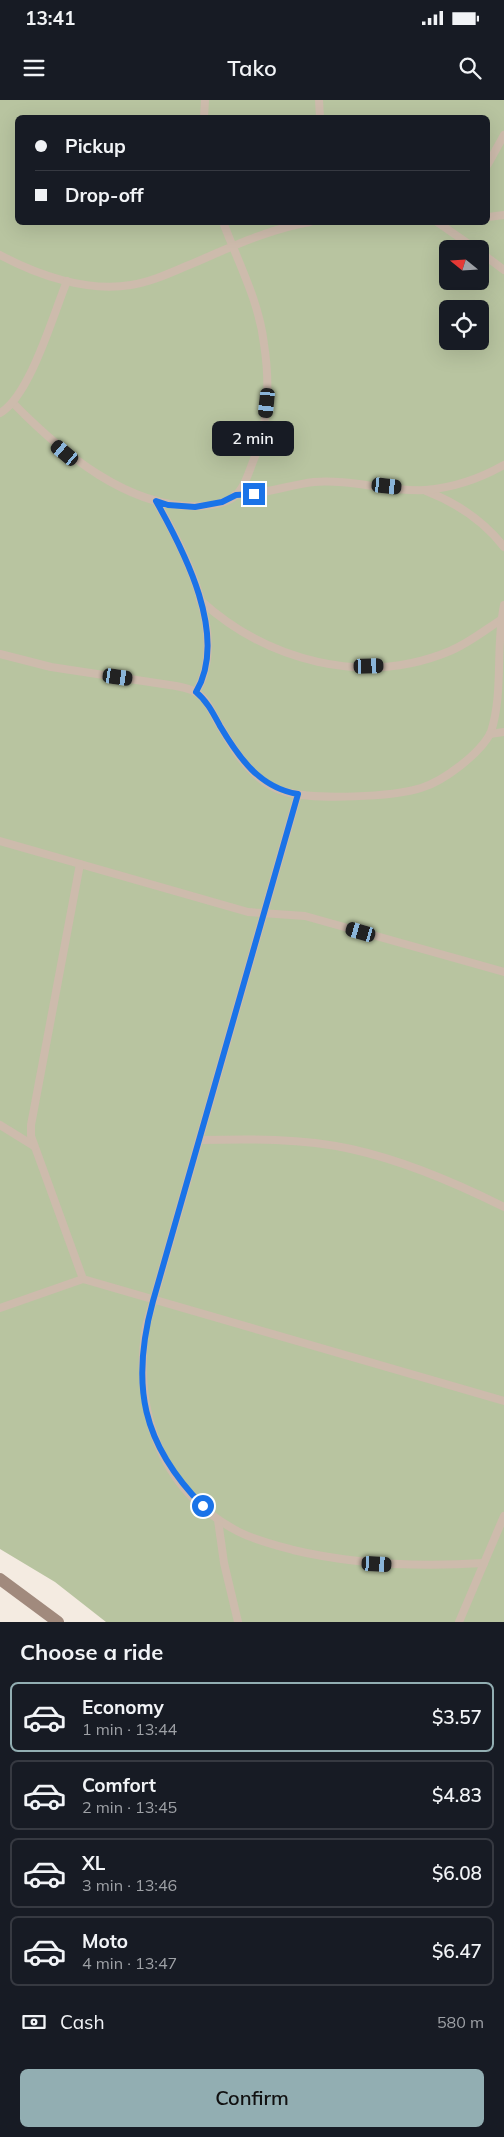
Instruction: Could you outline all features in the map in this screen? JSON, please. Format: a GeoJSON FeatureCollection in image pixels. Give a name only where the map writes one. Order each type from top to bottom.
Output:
{"type":"FeatureCollection","features":[{"type":"Feature","properties":{"kind":"main road"},"geometry":{"type":"LineString","coordinates":[[0,1580],[58,1622]]}},
{"type":"Feature","properties":{"kind":"lane"},"geometry":{"type":"LineString","coordinates":[[204,115],[205,100]]}},
{"type":"Feature","properties":{"kind":"lane"},"geometry":{"type":"LineString","coordinates":[[319,100],[320,115]]}},
{"type":"Feature","properties":{"kind":"lane"},"geometry":{"type":"LineString","coordinates":[[490,160],[504,135]]}},
{"type":"Feature","properties":{"kind":"lane"},"geometry":{"type":"LineString","coordinates":[[490,217],[504,214]]}},
{"type":"Feature","properties":{"kind":"lane"},"geometry":{"type":"LineString","coordinates":[[224,225],[258,311],[264,342],[268,381],[262,437],[246,479],[236,495]]}},
{"type":"Feature","properties":{"kind":"lane"},"geometry":{"type":"LineString","coordinates":[[0,255],[25,267],[67,281],[103,286],[132,285],[162,276],[232,247],[301,225]]}},
{"type":"Feature","properties":{"kind":"lane"},"geometry":{"type":"LineString","coordinates":[[441,225],[463,240]]}},
{"type":"Feature","properties":{"kind":"lane"},"geometry":{"type":"LineString","coordinates":[[489,259],[504,270]]}},
{"type":"Feature","properties":{"kind":"lane"},"geometry":{"type":"LineString","coordinates":[[0,413],[13,403],[25,385],[67,281]]}},
{"type":"Feature","properties":{"kind":"lane"},"geometry":{"type":"LineString","coordinates":[[13,403],[49,439],[79,462],[115,483],[168,505],[195,507],[222,502],[236,495],[323,482],[423,490],[456,484],[483,475],[504,464]]}},
{"type":"Feature","properties":{"kind":"lane"},"geometry":{"type":"LineString","coordinates":[[423,490],[463,508],[492,532],[504,547]]}},
{"type":"Feature","properties":{"kind":"lane"},"geometry":{"type":"LineString","coordinates":[[156,501],[186,561],[205,616],[208,648],[205,673],[196,692]]}},
{"type":"Feature","properties":{"kind":"lane"},"geometry":{"type":"LineString","coordinates":[[200,600],[227,622],[259,642],[291,656],[336,665],[387,666],[437,656],[467,642],[502,619]]}},
{"type":"Feature","properties":{"kind":"lane"},"geometry":{"type":"LineString","coordinates":[[0,654],[32,663],[176,686],[196,692],[208,704],[230,743],[254,773],[274,788],[298,794],[378,795],[423,788],[446,775],[468,758],[482,746],[490,734],[496,720],[503,691],[502,619],[504,606]]}},
{"type":"Feature","properties":{"kind":"lane"},"geometry":{"type":"LineString","coordinates":[[490,734],[504,732]]}},
{"type":"Feature","properties":{"kind":"lane"},"geometry":{"type":"LineString","coordinates":[[298,794],[146,1326],[141,1367],[143,1391],[153,1435],[174,1474],[218,1520],[248,1535],[319,1556],[412,1566],[484,1563]]}},
{"type":"Feature","properties":{"kind":"lane"},"geometry":{"type":"LineString","coordinates":[[0,841],[248,912],[264,914],[285,913],[312,918],[504,972]]}},
{"type":"Feature","properties":{"kind":"lane"},"geometry":{"type":"LineString","coordinates":[[80,864],[31,1136],[83,1279]]}},
{"type":"Feature","properties":{"kind":"lane"},"geometry":{"type":"LineString","coordinates":[[0,1125],[34,1146]]}},
{"type":"Feature","properties":{"kind":"lane"},"geometry":{"type":"LineString","coordinates":[[199,1140],[275,1140],[352,1149],[437,1178],[504,1207]]}},
{"type":"Feature","properties":{"kind":"lane"},"geometry":{"type":"LineString","coordinates":[[0,1308],[83,1279],[153,1301],[504,1400]]}},
{"type":"Feature","properties":{"kind":"lane"},"geometry":{"type":"LineString","coordinates":[[459,1622],[504,1516]]}},
{"type":"Feature","properties":{"kind":"lane"},"geometry":{"type":"LineString","coordinates":[[218,1520],[224,1563],[238,1622]]}},
{"type":"Feature","properties":{"kind":"green space"},"geometry":{"type":"Polygon","coordinates":[[[0,100],[504,100],[504,1622],[106,1622],[55,1582],[0,1549],[0,100]]]}},
{"type":"Feature","properties":{"kind":"route"},"geometry":{"type":"LineString","coordinates":[[203,1506],[174,1474],[153,1435],[147,1416],[143,1391],[141,1367],[143,1346],[153,1301],[298,794],[274,788],[254,773],[230,743],[208,704],[196,692],[202,682],[207,661],[208,648],[205,616],[186,561],[156,501],[168,505],[195,507],[209,506],[230,500],[236,495],[254,494]]}}]}
